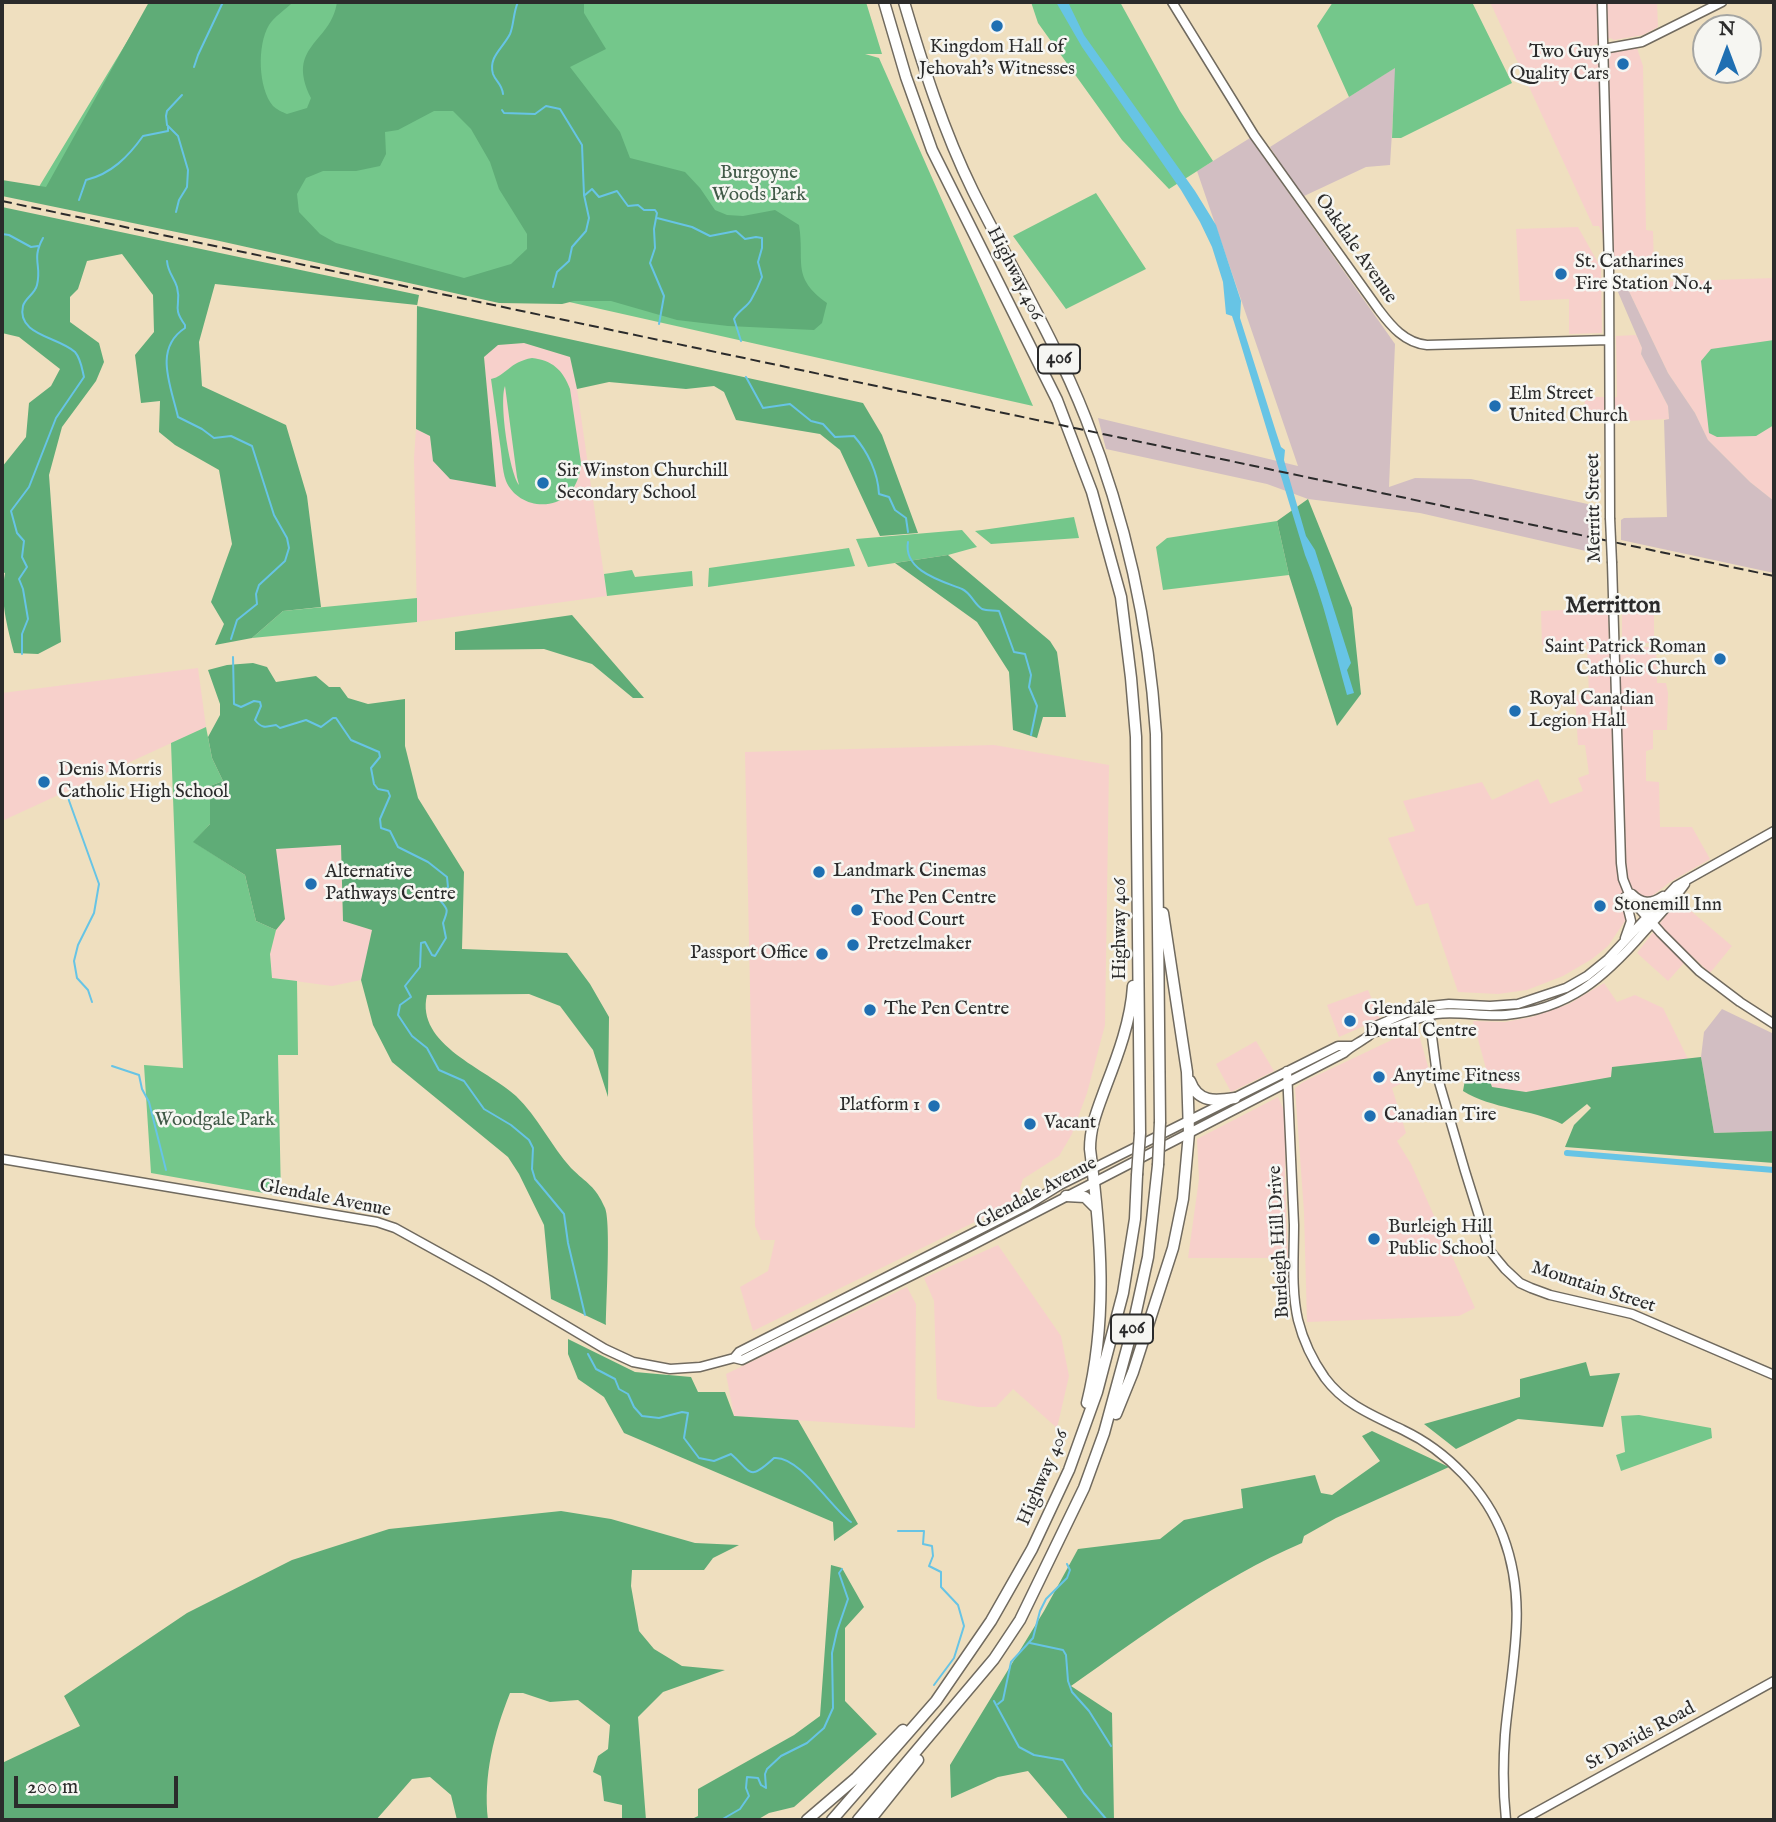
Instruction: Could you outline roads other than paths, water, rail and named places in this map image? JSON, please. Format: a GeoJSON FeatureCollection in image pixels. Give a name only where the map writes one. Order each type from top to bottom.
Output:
{"type":"FeatureCollection","features":[{"type":"Feature","properties":{"kind":"highway","name":"Highway 406"},"geometry":{"type":"LineString","coordinates":[[832,1820],[936,1702],[991,1621],[1032,1549],[1069,1470],[1097,1392],[1123,1293],[1135,1219],[1140,1132],[1136,737],[1132,678],[1121,597],[1092,492],[1057,400],[932,149],[884,2]]}},
{"type":"Feature","properties":{"kind":"highway","name":"Highway 406"},"geometry":{"type":"LineString","coordinates":[[858,1820],[994,1659],[1020,1620],[1084,1488],[1108,1421],[1138,1304],[1150,1245],[1160,1122],[1156,734],[1153,686],[1143,617],[1128,545],[1110,484],[1085,418],[1062,366],[972,189],[939,114],[904,2]]}},
{"type":"Feature","properties":{"kind":"highway"},"geometry":{"type":"LineString","coordinates":[[1158,886],[1191,1083],[1198,1095],[1210,1100],[1235,1098]]}},
{"type":"Feature","properties":{"kind":"highway"},"geometry":{"type":"LineString","coordinates":[[1069,1470],[1092,1382],[1100,1336],[1102,1255],[1090,1133],[1095,1112],[1114,1065],[1132,998],[1138,891]]}},
{"type":"Feature","properties":{"kind":"highway"},"geometry":{"type":"LineString","coordinates":[[1084,1488],[1133,1372],[1173,1248],[1183,1199],[1188,1128],[1185,1055]]}},
{"type":"Feature","properties":{"kind":"highway"},"geometry":{"type":"LineString","coordinates":[[1066,1196],[1088,1199],[1097,1214]]}},
{"type":"Feature","properties":{"kind":"highway"},"geometry":{"type":"LineString","coordinates":[[870,1820],[994,1659]]}},
{"type":"Feature","properties":{"kind":"highway"},"geometry":{"type":"LineString","coordinates":[[807,1820],[885,1750],[956,1669]]}},
{"type":"Feature","properties":{"kind":"main road","name":"Oakdale Avenue"},"geometry":{"type":"LineString","coordinates":[[1172,2],[1254,135],[1378,310],[1399,333],[1416,343],[1427,345],[1609,340]]}},
{"type":"Feature","properties":{"kind":"main road","name":"Merritt Street"},"geometry":{"type":"LineString","coordinates":[[1602,2],[1610,518],[1621,863],[1626,891],[1650,921],[1699,971],[1774,1024]]}},
{"type":"Feature","properties":{"kind":"main road"},"geometry":{"type":"LineString","coordinates":[[1603,50],[1642,41],[1722,2]]}},
{"type":"Feature","properties":{"kind":"main road","name":"Glendale Avenue"},"geometry":{"type":"LineString","coordinates":[[1428,1011],[1449,1003],[1505,1005],[1540,998],[1566,988],[1587,976],[1650,921],[1670,891],[1774,831]]}},
{"type":"Feature","properties":{"kind":"main road","name":"Glendale Avenue"},"geometry":{"type":"LineString","coordinates":[[734,1358],[739,1352],[1092,1171],[1344,1053],[1375,1032],[1378,1025],[1398,1015],[1428,1011],[1507,1015],[1551,1006],[1580,992],[1604,975],[1689,879]]}},
{"type":"Feature","properties":{"kind":"main road"},"geometry":{"type":"LineString","coordinates":[[1621,945],[1629,932],[1631,921],[1625,898],[1626,891],[1637,899],[1648,902],[1656,901],[1670,891]]}},
{"type":"Feature","properties":{"kind":"main road","name":"Mountain Street"},"geometry":{"type":"LineString","coordinates":[[1428,1011],[1437,1075],[1465,1171],[1490,1251],[1505,1269],[1520,1283],[1531,1288],[1632,1314],[1774,1376]]}},
{"type":"Feature","properties":{"kind":"main road","name":"Glendale Avenue"},"geometry":{"type":"LineString","coordinates":[[2,1159],[377,1222],[407,1234],[633,1362],[670,1369],[700,1367],[734,1358],[742,1360],[781,1342],[1093,1182],[1235,1098],[1338,1046],[1351,1046]]}},
{"type":"Feature","properties":{"kind":"main road","name":"Burleigh Hill Drive"},"geometry":{"type":"LineString","coordinates":[[1287,1071],[1296,1304],[1305,1340],[1326,1380],[1339,1393],[1364,1412],[1426,1443],[1477,1490],[1502,1532],[1513,1565],[1518,1624],[1505,1737],[1506,1820]]}},
{"type":"Feature","properties":{"kind":"main road"},"geometry":{"type":"LineString","coordinates":[[911,1264],[913,1274]]}},
{"type":"Feature","properties":{"kind":"main road","name":"St Davids Road"},"geometry":{"type":"LineString","coordinates":[[1522,1820],[1774,1681]]}},
{"type":"Feature","properties":{"kind":"water"},"geometry":{"type":"Polygon","coordinates":[[[1056,2],[1068,2],[1084,35],[1195,191],[1216,225],[1241,301],[1240,318],[1281,447],[1285,450],[1284,460],[1306,536],[1315,550],[1351,663],[1347,670],[1354,693],[1347,695],[1323,607],[1234,322],[1232,316],[1226,314],[1223,282],[1212,247],[1181,190],[1082,47],[1056,2]]]}},
{"type":"Feature","properties":{"kind":"waterway"},"geometry":{"type":"LineString","coordinates":[[194,67],[223,2]]}},
{"type":"Feature","properties":{"kind":"waterway"},"geometry":{"type":"LineString","coordinates":[[503,94],[492,68],[497,53],[510,34],[518,2]]}},
{"type":"Feature","properties":{"kind":"waterway"},"geometry":{"type":"LineString","coordinates":[[176,212],[187,187],[188,170],[178,136],[167,125],[166,116],[167,111],[182,95]]}},
{"type":"Feature","properties":{"kind":"waterway"},"geometry":{"type":"LineString","coordinates":[[502,110],[504,113],[535,114],[546,106],[560,109],[582,145],[584,195],[589,218],[586,231],[572,247],[569,261],[557,272],[553,287]]}},
{"type":"Feature","properties":{"kind":"waterway"},"geometry":{"type":"LineString","coordinates":[[79,200],[86,180],[103,174],[118,164],[143,136],[168,131],[168,127]]}},
{"type":"Feature","properties":{"kind":"waterway"},"geometry":{"type":"LineString","coordinates":[[585,195],[592,189],[599,197],[617,191],[628,206],[638,205],[644,210],[655,210],[657,213],[655,248],[650,263],[664,296],[659,324]]}},
{"type":"Feature","properties":{"kind":"waterway"},"geometry":{"type":"LineString","coordinates":[[657,218],[692,227],[710,236],[736,231],[745,239],[762,238],[758,262],[762,277],[751,300],[734,319],[741,341]]}},
{"type":"Feature","properties":{"kind":"waterway"},"geometry":{"type":"LineString","coordinates":[[2,234],[31,247],[38,246]]}},
{"type":"Feature","properties":{"kind":"waterway"},"geometry":{"type":"LineString","coordinates":[[22,654],[22,634],[28,619],[19,579],[27,567],[22,557],[24,541],[17,533],[11,511],[29,487],[56,418],[84,377],[75,352],[32,329],[23,316],[24,303],[37,285],[37,257],[43,238]]}},
{"type":"Feature","properties":{"kind":"waterway"},"geometry":{"type":"LineString","coordinates":[[167,261],[177,287],[179,314],[185,325],[169,346],[167,357],[169,381],[178,417],[214,438],[231,436],[252,446],[274,515],[287,538],[289,548],[285,561],[259,585],[257,604],[237,620],[231,639]]}},
{"type":"Feature","properties":{"kind":"waterway"},"geometry":{"type":"LineString","coordinates":[[746,377],[763,408],[790,404],[811,421],[823,424],[835,437],[854,436],[871,463],[879,494],[889,497],[895,510],[906,518],[908,532]]}},
{"type":"Feature","properties":{"kind":"waterway"},"geometry":{"type":"LineString","coordinates":[[908,542],[908,552],[918,568],[965,591],[982,609],[999,611],[1014,652],[1025,654],[1031,675],[1029,687],[1037,706],[1031,735]]}},
{"type":"Feature","properties":{"kind":"waterway"},"geometry":{"type":"LineString","coordinates":[[233,657],[234,704],[241,707],[254,701],[260,702],[255,720],[260,725],[276,725],[280,728],[306,720],[321,727],[336,718],[351,740],[379,752],[380,757],[371,768],[374,784],[378,789],[388,791],[390,796],[380,819],[381,828],[390,831],[398,847],[428,862],[447,877],[448,887],[438,898],[446,909],[443,923],[446,938],[435,956],[425,942],[421,943],[420,967],[405,986],[411,997],[400,1005],[398,1015],[412,1036],[427,1048],[439,1070],[464,1081],[484,1109],[511,1125],[529,1140],[533,1148],[532,1169],[535,1179],[564,1214],[585,1315]]}},
{"type":"Feature","properties":{"kind":"waterway"},"geometry":{"type":"LineString","coordinates":[[67,795],[99,884],[94,913],[78,945],[74,961],[77,978],[88,990],[92,1002]]}},
{"type":"Feature","properties":{"kind":"waterway"},"geometry":{"type":"LineString","coordinates":[[112,1066],[139,1075],[149,1102],[166,1170]]}},
{"type":"Feature","properties":{"kind":"waterway"},"geometry":{"type":"LineString","coordinates":[[1567,1153],[1774,1170]]}},
{"type":"Feature","properties":{"kind":"waterway"},"geometry":{"type":"LineString","coordinates":[[588,1354],[596,1369],[615,1379],[619,1389],[628,1394],[642,1416],[659,1418],[688,1413],[684,1438],[699,1458],[714,1461],[731,1454],[751,1472],[759,1470],[774,1458],[784,1459],[804,1474],[851,1522]]}},
{"type":"Feature","properties":{"kind":"waterway"},"geometry":{"type":"LineString","coordinates":[[898,1531],[924,1531],[923,1544],[932,1546],[933,1556],[929,1566],[941,1572],[941,1587],[958,1605],[964,1626],[954,1658],[934,1685]]}},
{"type":"Feature","properties":{"kind":"waterway"},"geometry":{"type":"LineString","coordinates":[[998,1704],[1003,1700],[1011,1662],[1033,1638],[1046,1599],[1067,1578],[1070,1570],[1067,1564]]}},
{"type":"Feature","properties":{"kind":"waterway"},"geometry":{"type":"LineString","coordinates":[[721,1820],[740,1809],[749,1796],[746,1788],[747,1777],[758,1778],[766,1788],[767,1769],[781,1756],[807,1743],[824,1728],[833,1708],[832,1653],[848,1599],[839,1573],[842,1569]]}},
{"type":"Feature","properties":{"kind":"waterway"},"geometry":{"type":"LineString","coordinates":[[1030,1643],[1063,1650],[1072,1692],[1089,1711],[1111,1746]]}},
{"type":"Feature","properties":{"kind":"waterway"},"geometry":{"type":"LineString","coordinates":[[994,1701],[1019,1747],[1034,1755],[1063,1760],[1084,1793],[1107,1820]]}},
{"type":"Feature","properties":{"kind":"railway"},"geometry":{"type":"LineString","coordinates":[[2,201],[1774,576]]}},
{"type":"Feature","properties":{"kind":"place","name":"Kingdom Hall of Jehovah's Witnesses"},"geometry":{"type":"Point","coordinates":[997,26]}},
{"type":"Feature","properties":{"kind":"place","name":"Two Guys Quality Cars"},"geometry":{"type":"Point","coordinates":[1623,64]}},
{"type":"Feature","properties":{"kind":"place","name":"St. Catharines Fire Station No.4"},"geometry":{"type":"Point","coordinates":[1561,274]}},
{"type":"Feature","properties":{"kind":"place","name":"Elm Street United Church"},"geometry":{"type":"Point","coordinates":[1495,406]}},
{"type":"Feature","properties":{"kind":"place","name":"Sir Winston Churchill Secondary School"},"geometry":{"type":"Point","coordinates":[543,483]}},
{"type":"Feature","properties":{"kind":"place","name":"Saint Patrick Roman Catholic Church"},"geometry":{"type":"Point","coordinates":[1720,659]}},
{"type":"Feature","properties":{"kind":"place","name":"Royal Canadian Legion Hall"},"geometry":{"type":"Point","coordinates":[1515,711]}},
{"type":"Feature","properties":{"kind":"place","name":"Denis Morris Catholic High School"},"geometry":{"type":"Point","coordinates":[44,782]}},
{"type":"Feature","properties":{"kind":"place","name":"Landmark Cinemas"},"geometry":{"type":"Point","coordinates":[819,872]}},
{"type":"Feature","properties":{"kind":"place","name":"Alternative Pathways Centre"},"geometry":{"type":"Point","coordinates":[311,884]}},
{"type":"Feature","properties":{"kind":"place","name":"Stonemill Inn"},"geometry":{"type":"Point","coordinates":[1600,906]}},
{"type":"Feature","properties":{"kind":"place","name":"The Pen Centre Food Court"},"geometry":{"type":"Point","coordinates":[857,910]}},
{"type":"Feature","properties":{"kind":"place","name":"Pretzelmaker"},"geometry":{"type":"Point","coordinates":[853,945]}},
{"type":"Feature","properties":{"kind":"place","name":"Passport Office"},"geometry":{"type":"Point","coordinates":[822,954]}},
{"type":"Feature","properties":{"kind":"place","name":"The Pen Centre"},"geometry":{"type":"Point","coordinates":[870,1010]}},
{"type":"Feature","properties":{"kind":"place","name":"Glendale Dental Centre"},"geometry":{"type":"Point","coordinates":[1350,1021]}},
{"type":"Feature","properties":{"kind":"place","name":"Anytime Fitness"},"geometry":{"type":"Point","coordinates":[1379,1077]}},
{"type":"Feature","properties":{"kind":"place","name":"Platform 1"},"geometry":{"type":"Point","coordinates":[934,1106]}},
{"type":"Feature","properties":{"kind":"place","name":"Canadian Tire"},"geometry":{"type":"Point","coordinates":[1370,1116]}},
{"type":"Feature","properties":{"kind":"place","name":"Vacant"},"geometry":{"type":"Point","coordinates":[1030,1124]}},
{"type":"Feature","properties":{"kind":"place","name":"Burleigh Hill Public School"},"geometry":{"type":"Point","coordinates":[1374,1239]}},
{"type":"Feature","properties":{"kind":"district","name":"Merritton"},"geometry":{"type":"Point","coordinates":[1613,607]}},
{"type":"Feature","properties":{"kind":"park label","name":"Burgoyne Woods Park"},"geometry":{"type":"Point","coordinates":[759,185]}},
{"type":"Feature","properties":{"kind":"park label","name":"Woodgale Park"},"geometry":{"type":"Point","coordinates":[215,1121]}}]}
